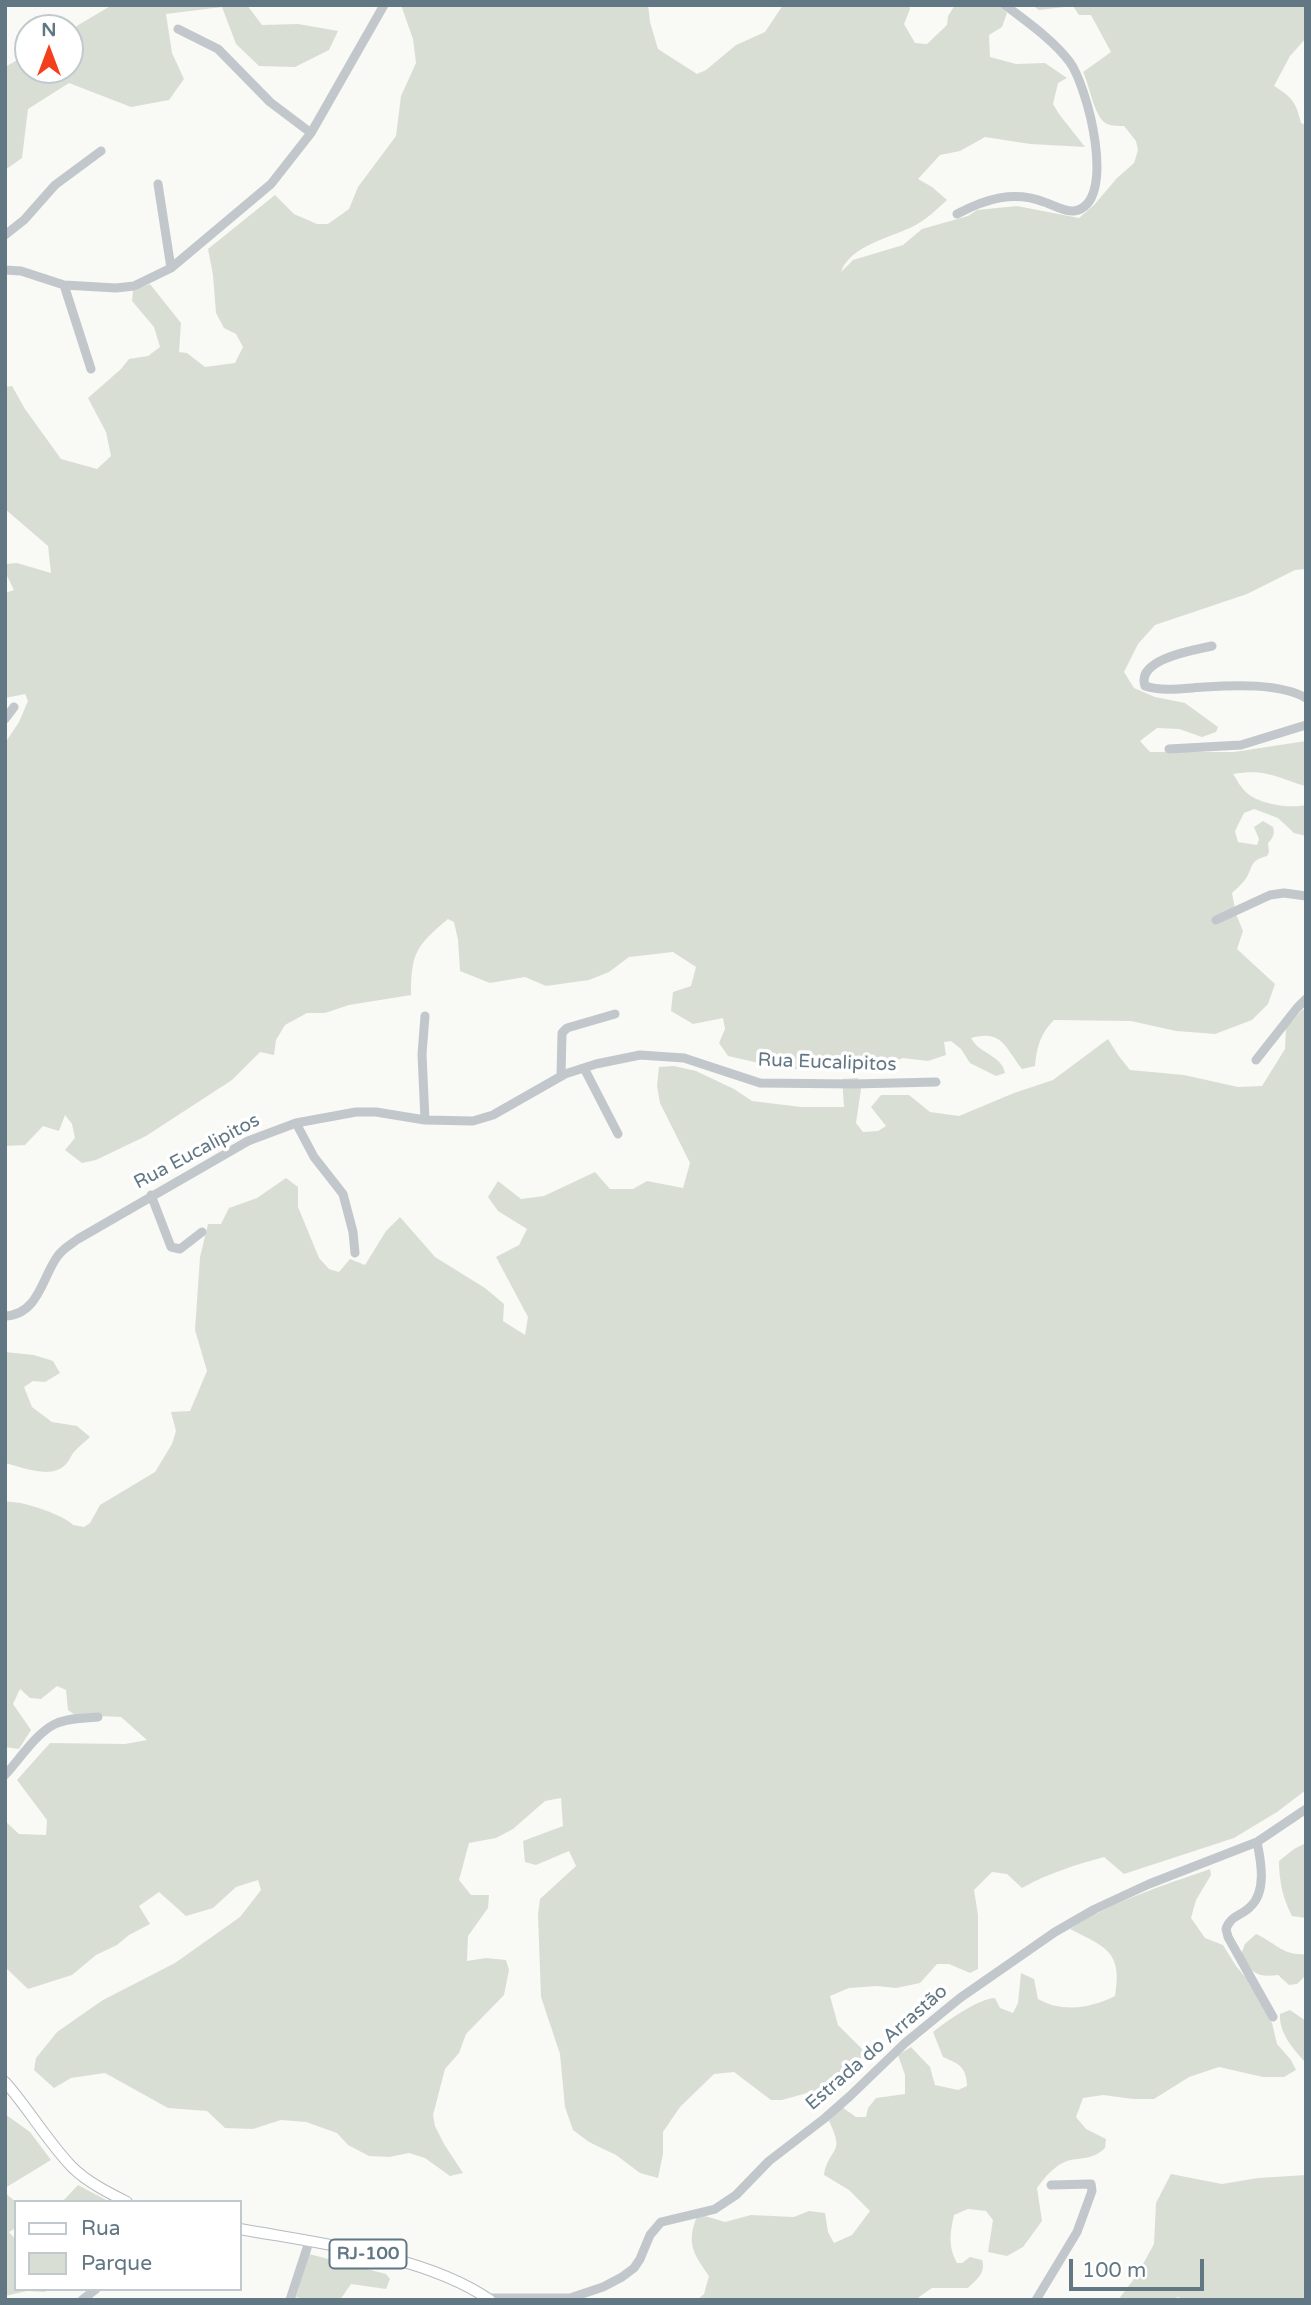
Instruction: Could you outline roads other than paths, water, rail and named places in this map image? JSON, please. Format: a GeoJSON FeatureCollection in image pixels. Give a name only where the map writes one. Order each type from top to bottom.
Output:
{"type":"FeatureCollection","features":[{"type":"Feature","properties":{"kind":"main road"},"geometry":{"type":"LineString","coordinates":[[5,2082],[74,2169],[123,2200]]}},
{"type":"Feature","properties":{"kind":"main road","name":"RJ-100"},"geometry":{"type":"LineString","coordinates":[[242,2229],[372,2255],[427,2270],[489,2299]]}},
{"type":"Feature","properties":{"kind":"street"},"geometry":{"type":"LineString","coordinates":[[5,270],[22,271],[64,285],[116,288],[134,286],[171,268],[271,184],[311,133],[384,5]]}},
{"type":"Feature","properties":{"kind":"street"},"geometry":{"type":"LineString","coordinates":[[957,214],[975,204],[1018,195],[1075,211],[1092,200],[1096,190],[1096,148],[1087,100],[1071,62],[1004,5]]}},
{"type":"Feature","properties":{"kind":"street"},"geometry":{"type":"LineString","coordinates":[[178,29],[218,49],[270,102],[311,133]]}},
{"type":"Feature","properties":{"kind":"street"},"geometry":{"type":"LineString","coordinates":[[5,235],[24,220],[55,185],[101,151]]}},
{"type":"Feature","properties":{"kind":"street"},"geometry":{"type":"LineString","coordinates":[[158,184],[171,268]]}},
{"type":"Feature","properties":{"kind":"street"},"geometry":{"type":"LineString","coordinates":[[64,285],[91,369]]}},
{"type":"Feature","properties":{"kind":"street"},"geometry":{"type":"LineString","coordinates":[[1212,646],[1176,653],[1151,667],[1144,673],[1145,686],[1284,689],[1306,698]]}},
{"type":"Feature","properties":{"kind":"street"},"geometry":{"type":"LineString","coordinates":[[5,719],[14,707]]}},
{"type":"Feature","properties":{"kind":"street"},"geometry":{"type":"LineString","coordinates":[[1169,749],[1241,745],[1306,725]]}},
{"type":"Feature","properties":{"kind":"street"},"geometry":{"type":"LineString","coordinates":[[1216,920],[1270,895],[1284,893],[1306,896]]}},
{"type":"Feature","properties":{"kind":"street"},"geometry":{"type":"LineString","coordinates":[[1256,1060],[1306,999]]}},
{"type":"Feature","properties":{"kind":"street"},"geometry":{"type":"LineString","coordinates":[[561,1076],[562,1032],[567,1028],[615,1014]]}},
{"type":"Feature","properties":{"kind":"street"},"geometry":{"type":"LineString","coordinates":[[425,1016],[422,1054],[425,1120]]}},
{"type":"Feature","properties":{"kind":"street","name":"Rua Eucalipitos"},"geometry":{"type":"LineString","coordinates":[[5,1315],[25,1309],[35,1299],[63,1249],[247,1141],[296,1123],[356,1112],[376,1112],[425,1120],[473,1121],[493,1115],[561,1076],[640,1055],[684,1058],[760,1083],[936,1082]]}},
{"type":"Feature","properties":{"kind":"street"},"geometry":{"type":"LineString","coordinates":[[584,1068],[618,1134]]}},
{"type":"Feature","properties":{"kind":"street"},"geometry":{"type":"LineString","coordinates":[[296,1123],[314,1157],[343,1194],[353,1232],[355,1253]]}},
{"type":"Feature","properties":{"kind":"street"},"geometry":{"type":"LineString","coordinates":[[151,1195],[171,1247],[180,1249],[202,1232]]}},
{"type":"Feature","properties":{"kind":"street"},"geometry":{"type":"LineString","coordinates":[[5,1775],[40,1736],[54,1725],[70,1719],[98,1717]]}},
{"type":"Feature","properties":{"kind":"street","name":"Estrada do Arrastão"},"geometry":{"type":"LineString","coordinates":[[489,2299],[570,2298],[603,2287],[622,2277],[634,2268],[650,2235],[661,2222],[715,2209],[727,2201],[769,2161],[825,2118],[905,2043],[960,1998],[1055,1932],[1095,1909],[1149,1884],[1257,1842],[1306,1809]]}},
{"type":"Feature","properties":{"kind":"street"},"geometry":{"type":"LineString","coordinates":[[1257,1842],[1261,1859],[1258,1894],[1251,1906],[1230,1920],[1226,1929],[1273,2017]]}},
{"type":"Feature","properties":{"kind":"street"},"geometry":{"type":"LineString","coordinates":[[1036,2300],[1077,2232],[1092,2191],[1091,2184],[1051,2185]]}},
{"type":"Feature","properties":{"kind":"street"},"geometry":{"type":"LineString","coordinates":[[290,2300],[309,2242]]}}]}
